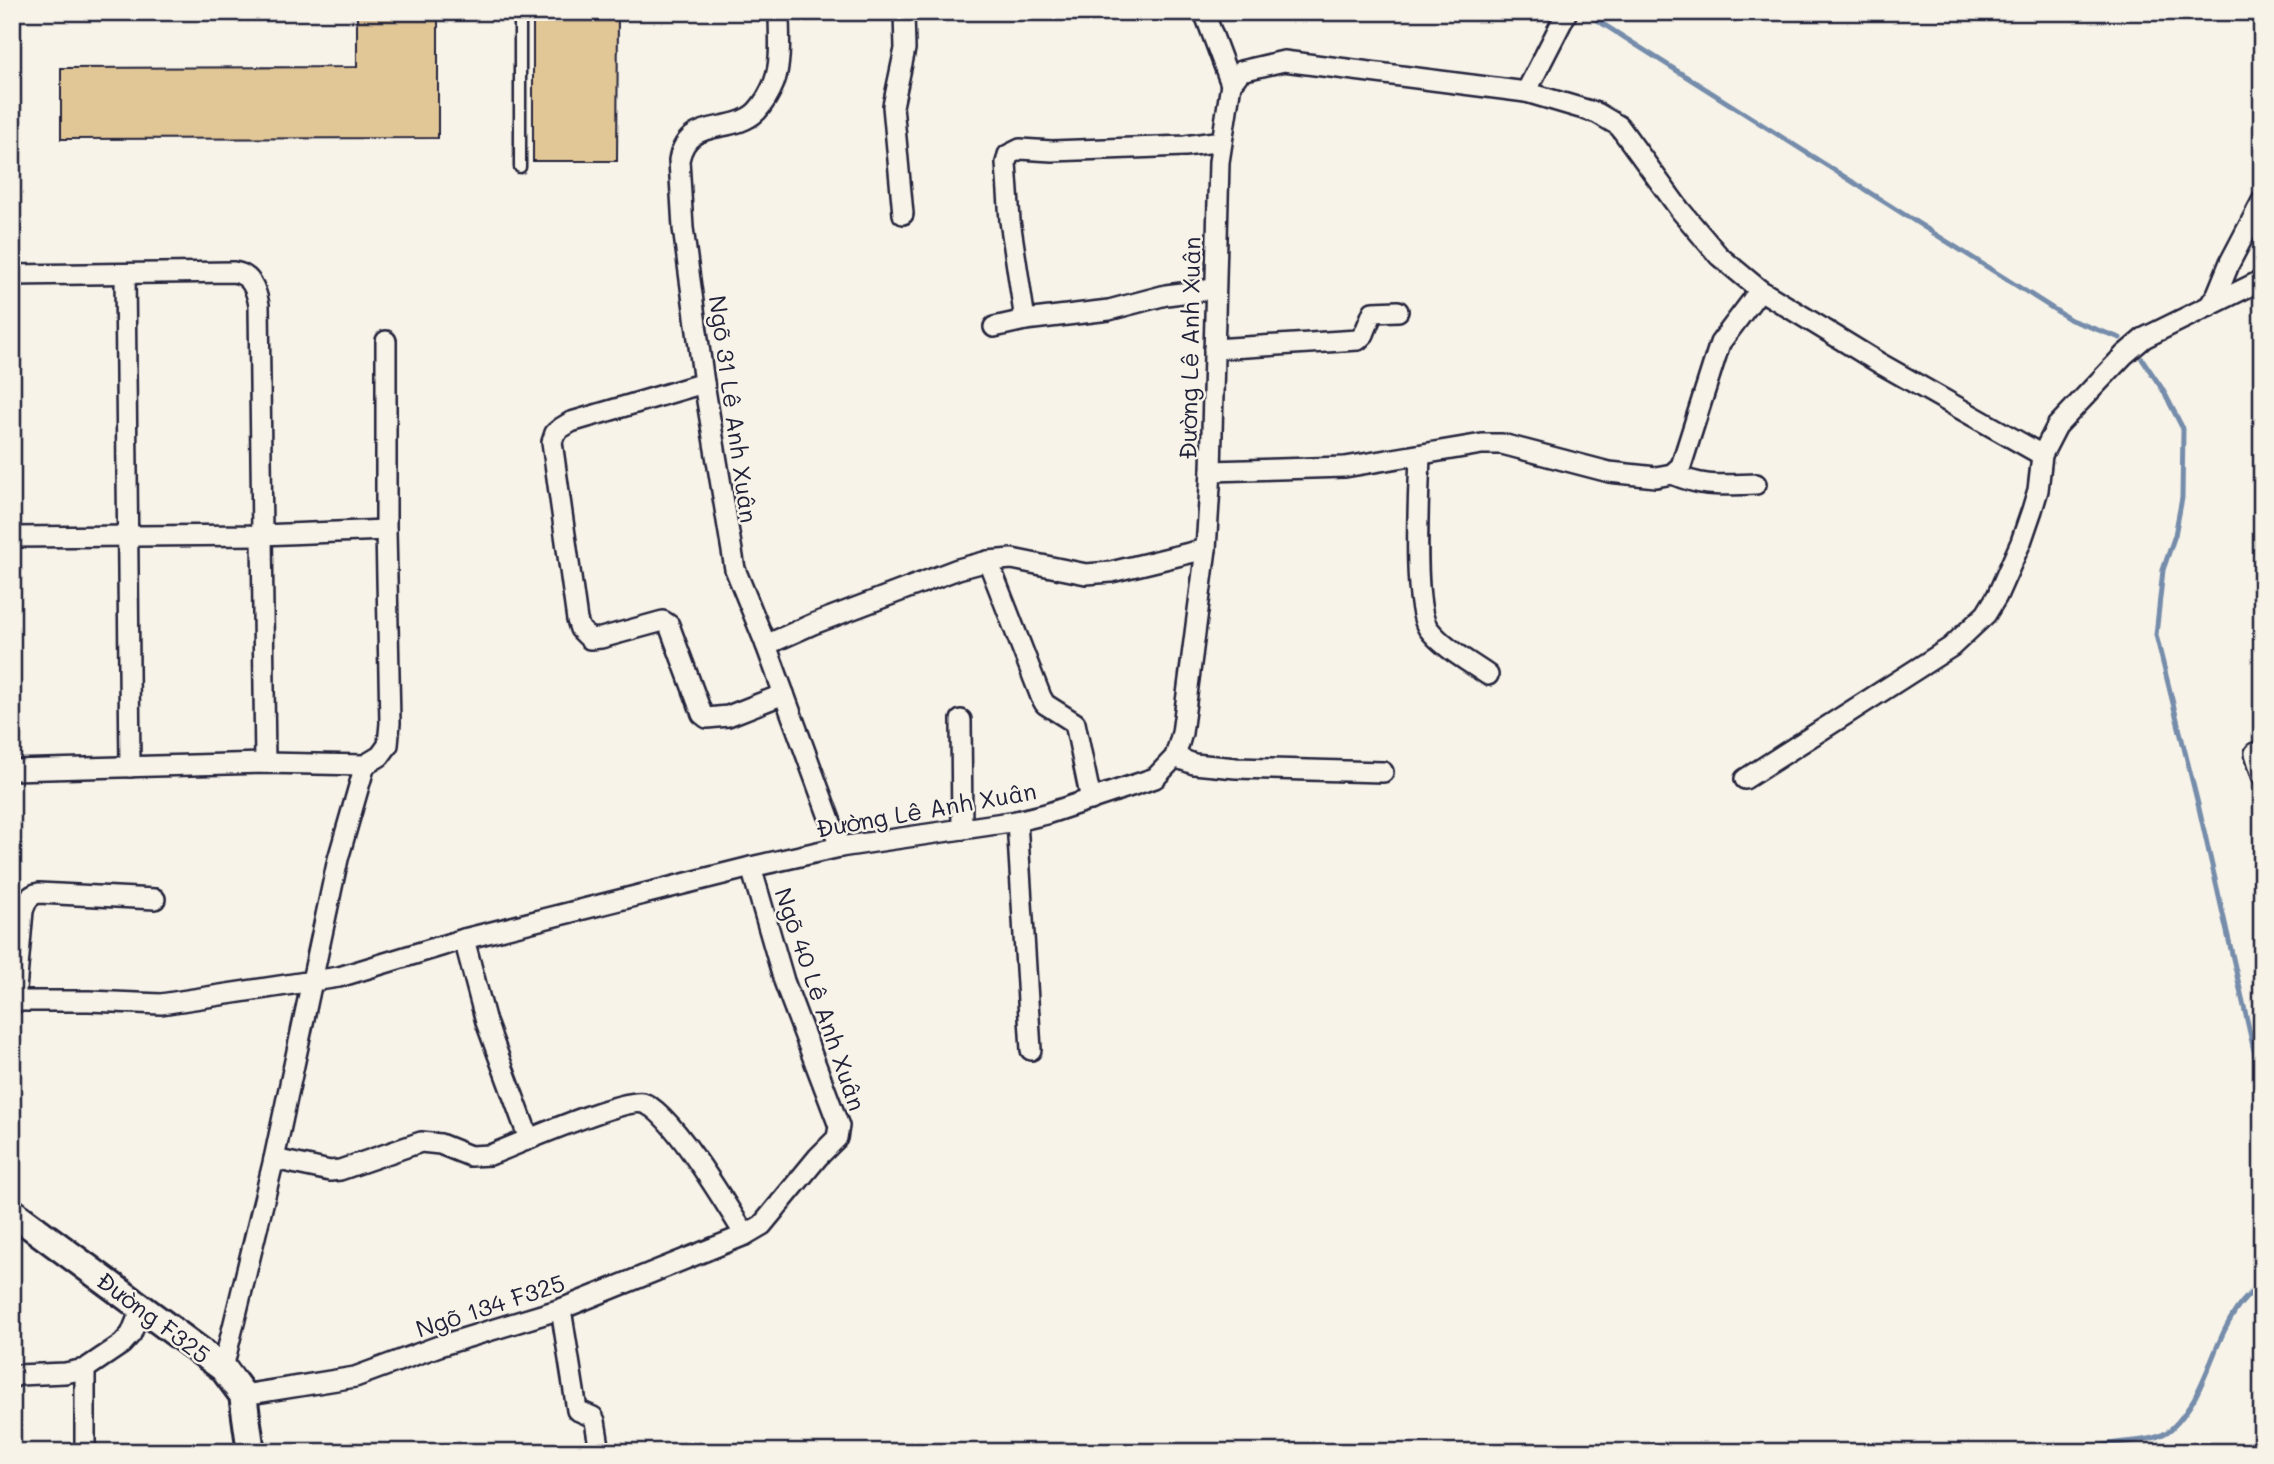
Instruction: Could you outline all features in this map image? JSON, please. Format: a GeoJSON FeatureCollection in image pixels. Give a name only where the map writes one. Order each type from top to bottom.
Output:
{"type":"FeatureCollection","features":[{"type":"Feature","properties":{"kind":"main road","name":"Đường F325"},"geometry":{"type":"LineString","coordinates":[[12,1212],[223,1368],[243,1395],[251,1452]]}},
{"type":"Feature","properties":{"kind":"street","name":"Ngõ 31 Lê Anh Xuân"},"geometry":{"type":"LineString","coordinates":[[779,12],[779,58],[775,80],[768,96],[756,112],[746,118],[690,136],[681,151],[679,160],[683,228],[704,383],[734,569],[841,847]]}},
{"type":"Feature","properties":{"kind":"street"},"geometry":{"type":"LineString","coordinates":[[903,214],[892,106],[905,49],[904,12]]}},
{"type":"Feature","properties":{"kind":"street"},"geometry":{"type":"LineString","coordinates":[[1204,12],[1231,84]]}},
{"type":"Feature","properties":{"kind":"street"},"geometry":{"type":"LineString","coordinates":[[1526,92],[1567,12]]}},
{"type":"Feature","properties":{"kind":"street"},"geometry":{"type":"LineString","coordinates":[[1231,84],[1241,71],[1284,61],[1526,92],[1597,113],[1619,126],[1680,210],[1711,247],[1760,289],[1881,364],[2042,455]]}},
{"type":"Feature","properties":{"kind":"street","name":"Đường Lê Anh Xuân"},"geometry":{"type":"LineString","coordinates":[[14,1001],[161,1004],[338,977],[464,939],[751,867],[841,847],[1017,821],[1155,778],[1175,757],[1182,733],[1206,549],[1211,471],[1219,162],[1231,84]]}},
{"type":"Feature","properties":{"kind":"street"},"geometry":{"type":"LineString","coordinates":[[1025,320],[1010,221],[1006,163],[1008,155],[1020,149],[1052,152],[1185,146],[1223,141]]}},
{"type":"Feature","properties":{"kind":"street"},"geometry":{"type":"LineString","coordinates":[[2208,306],[2217,294],[2230,262],[2262,201]]}},
{"type":"Feature","properties":{"kind":"street"},"geometry":{"type":"LineString","coordinates":[[12,275],[233,272],[242,273],[257,293],[265,763]]}},
{"type":"Feature","properties":{"kind":"street"},"geometry":{"type":"LineString","coordinates":[[125,274],[130,767]]}},
{"type":"Feature","properties":{"kind":"street"},"geometry":{"type":"LineString","coordinates":[[1745,779],[1951,647],[1986,614],[2021,542],[2038,490],[2042,455],[2057,426],[2124,355],[2144,338],[2262,280]]}},
{"type":"Feature","properties":{"kind":"street"},"geometry":{"type":"LineString","coordinates":[[994,327],[1025,320],[1109,310],[1166,295],[1214,289]]}},
{"type":"Feature","properties":{"kind":"street"},"geometry":{"type":"LineString","coordinates":[[1211,471],[1345,467],[1455,447],[1502,444],[1609,472],[1656,477],[1672,474],[1681,467],[1720,344],[1760,289]]}},
{"type":"Feature","properties":{"kind":"street"},"geometry":{"type":"LineString","coordinates":[[1214,349],[1358,340],[1364,334],[1373,312],[1398,311]]}},
{"type":"Feature","properties":{"kind":"street"},"geometry":{"type":"LineString","coordinates":[[12,770],[265,763],[365,765],[380,756],[388,745],[390,723],[386,341]]}},
{"type":"Feature","properties":{"kind":"street"},"geometry":{"type":"LineString","coordinates":[[704,383],[571,422],[555,433],[552,442],[580,629],[590,639],[663,621],[669,625],[702,714],[707,718],[728,716],[784,694]]}},
{"type":"Feature","properties":{"kind":"street"},"geometry":{"type":"LineString","coordinates":[[1420,455],[1419,577],[1422,615],[1428,628],[1446,646],[1488,676]]}},
{"type":"Feature","properties":{"kind":"street"},"geometry":{"type":"LineString","coordinates":[[1672,474],[1694,483],[1708,485],[1756,484]]}},
{"type":"Feature","properties":{"kind":"street"},"geometry":{"type":"LineString","coordinates":[[12,537],[261,535],[386,530]]}},
{"type":"Feature","properties":{"kind":"street"},"geometry":{"type":"LineString","coordinates":[[765,645],[958,569],[988,561],[1012,559],[1086,575],[1111,572],[1206,549]]}},
{"type":"Feature","properties":{"kind":"street"},"geometry":{"type":"LineString","coordinates":[[988,561],[1041,697],[1045,704],[1075,723],[1091,800]]}},
{"type":"Feature","properties":{"kind":"street"},"geometry":{"type":"LineString","coordinates":[[961,720],[962,829]]}},
{"type":"Feature","properties":{"kind":"street"},"geometry":{"type":"LineString","coordinates":[[2255,753],[2262,775]]}},
{"type":"Feature","properties":{"kind":"street"},"geometry":{"type":"LineString","coordinates":[[1175,757],[1194,764],[1236,768],[1383,772]]}},
{"type":"Feature","properties":{"kind":"street"},"geometry":{"type":"LineString","coordinates":[[223,1368],[274,1159],[338,859],[365,765]]}},
{"type":"Feature","properties":{"kind":"street"},"geometry":{"type":"LineString","coordinates":[[1017,821],[1031,1050]]}},
{"type":"Feature","properties":{"kind":"street","name":"Ngõ 40 Lê Anh Xuân"},"geometry":{"type":"LineString","coordinates":[[745,1235],[762,1225],[837,1138],[839,1126],[784,981],[751,867]]}},
{"type":"Feature","properties":{"kind":"street"},"geometry":{"type":"LineString","coordinates":[[14,1001],[23,911],[26,901],[32,895],[39,893],[155,898]]}},
{"type":"Feature","properties":{"kind":"street"},"geometry":{"type":"LineString","coordinates":[[464,939],[486,1022],[528,1139]]}},
{"type":"Feature","properties":{"kind":"street"},"geometry":{"type":"LineString","coordinates":[[274,1159],[330,1171],[340,1170],[421,1142],[440,1144],[470,1156],[490,1155],[612,1109],[643,1103],[662,1116],[707,1172],[745,1235]]}},
{"type":"Feature","properties":{"kind":"street","name":"Ngõ 134 F325"},"geometry":{"type":"LineString","coordinates":[[243,1395],[355,1377],[439,1346],[561,1309],[745,1235]]}},
{"type":"Feature","properties":{"kind":"street"},"geometry":{"type":"LineString","coordinates":[[12,1378],[18,1375],[85,1370],[122,1344],[131,1334],[142,1307]]}},
{"type":"Feature","properties":{"kind":"street"},"geometry":{"type":"LineString","coordinates":[[561,1309],[577,1410],[593,1417],[600,1452]]}},
{"type":"Feature","properties":{"kind":"street"},"geometry":{"type":"LineString","coordinates":[[85,1370],[85,1452]]}},
{"type":"Feature","properties":{"kind":"lane"},"geometry":{"type":"LineString","coordinates":[[520,12],[520,167]]}},
{"type":"Feature","properties":{"kind":"building"},"geometry":{"type":"Polygon","coordinates":[[[357,12],[438,12],[438,138],[61,139],[61,68],[357,67],[357,12]]]}},
{"type":"Feature","properties":{"kind":"building"},"geometry":{"type":"Polygon","coordinates":[[[533,12],[618,12],[617,161],[533,161],[533,12]]]}},
{"type":"Feature","properties":{"kind":"waterway"},"geometry":{"type":"LineString","coordinates":[[1584,12],[2071,320],[2120,338]]}},
{"type":"Feature","properties":{"kind":"waterway"},"geometry":{"type":"LineString","coordinates":[[2142,359],[2163,390],[2183,429],[2182,498],[2175,535],[2163,570],[2156,635],[2198,804],[2262,1086]]}},
{"type":"Feature","properties":{"kind":"waterway"},"geometry":{"type":"LineString","coordinates":[[2089,1452],[2108,1444],[2153,1438],[2171,1429],[2193,1401],[2230,1321],[2242,1303],[2262,1282]]}}]}
